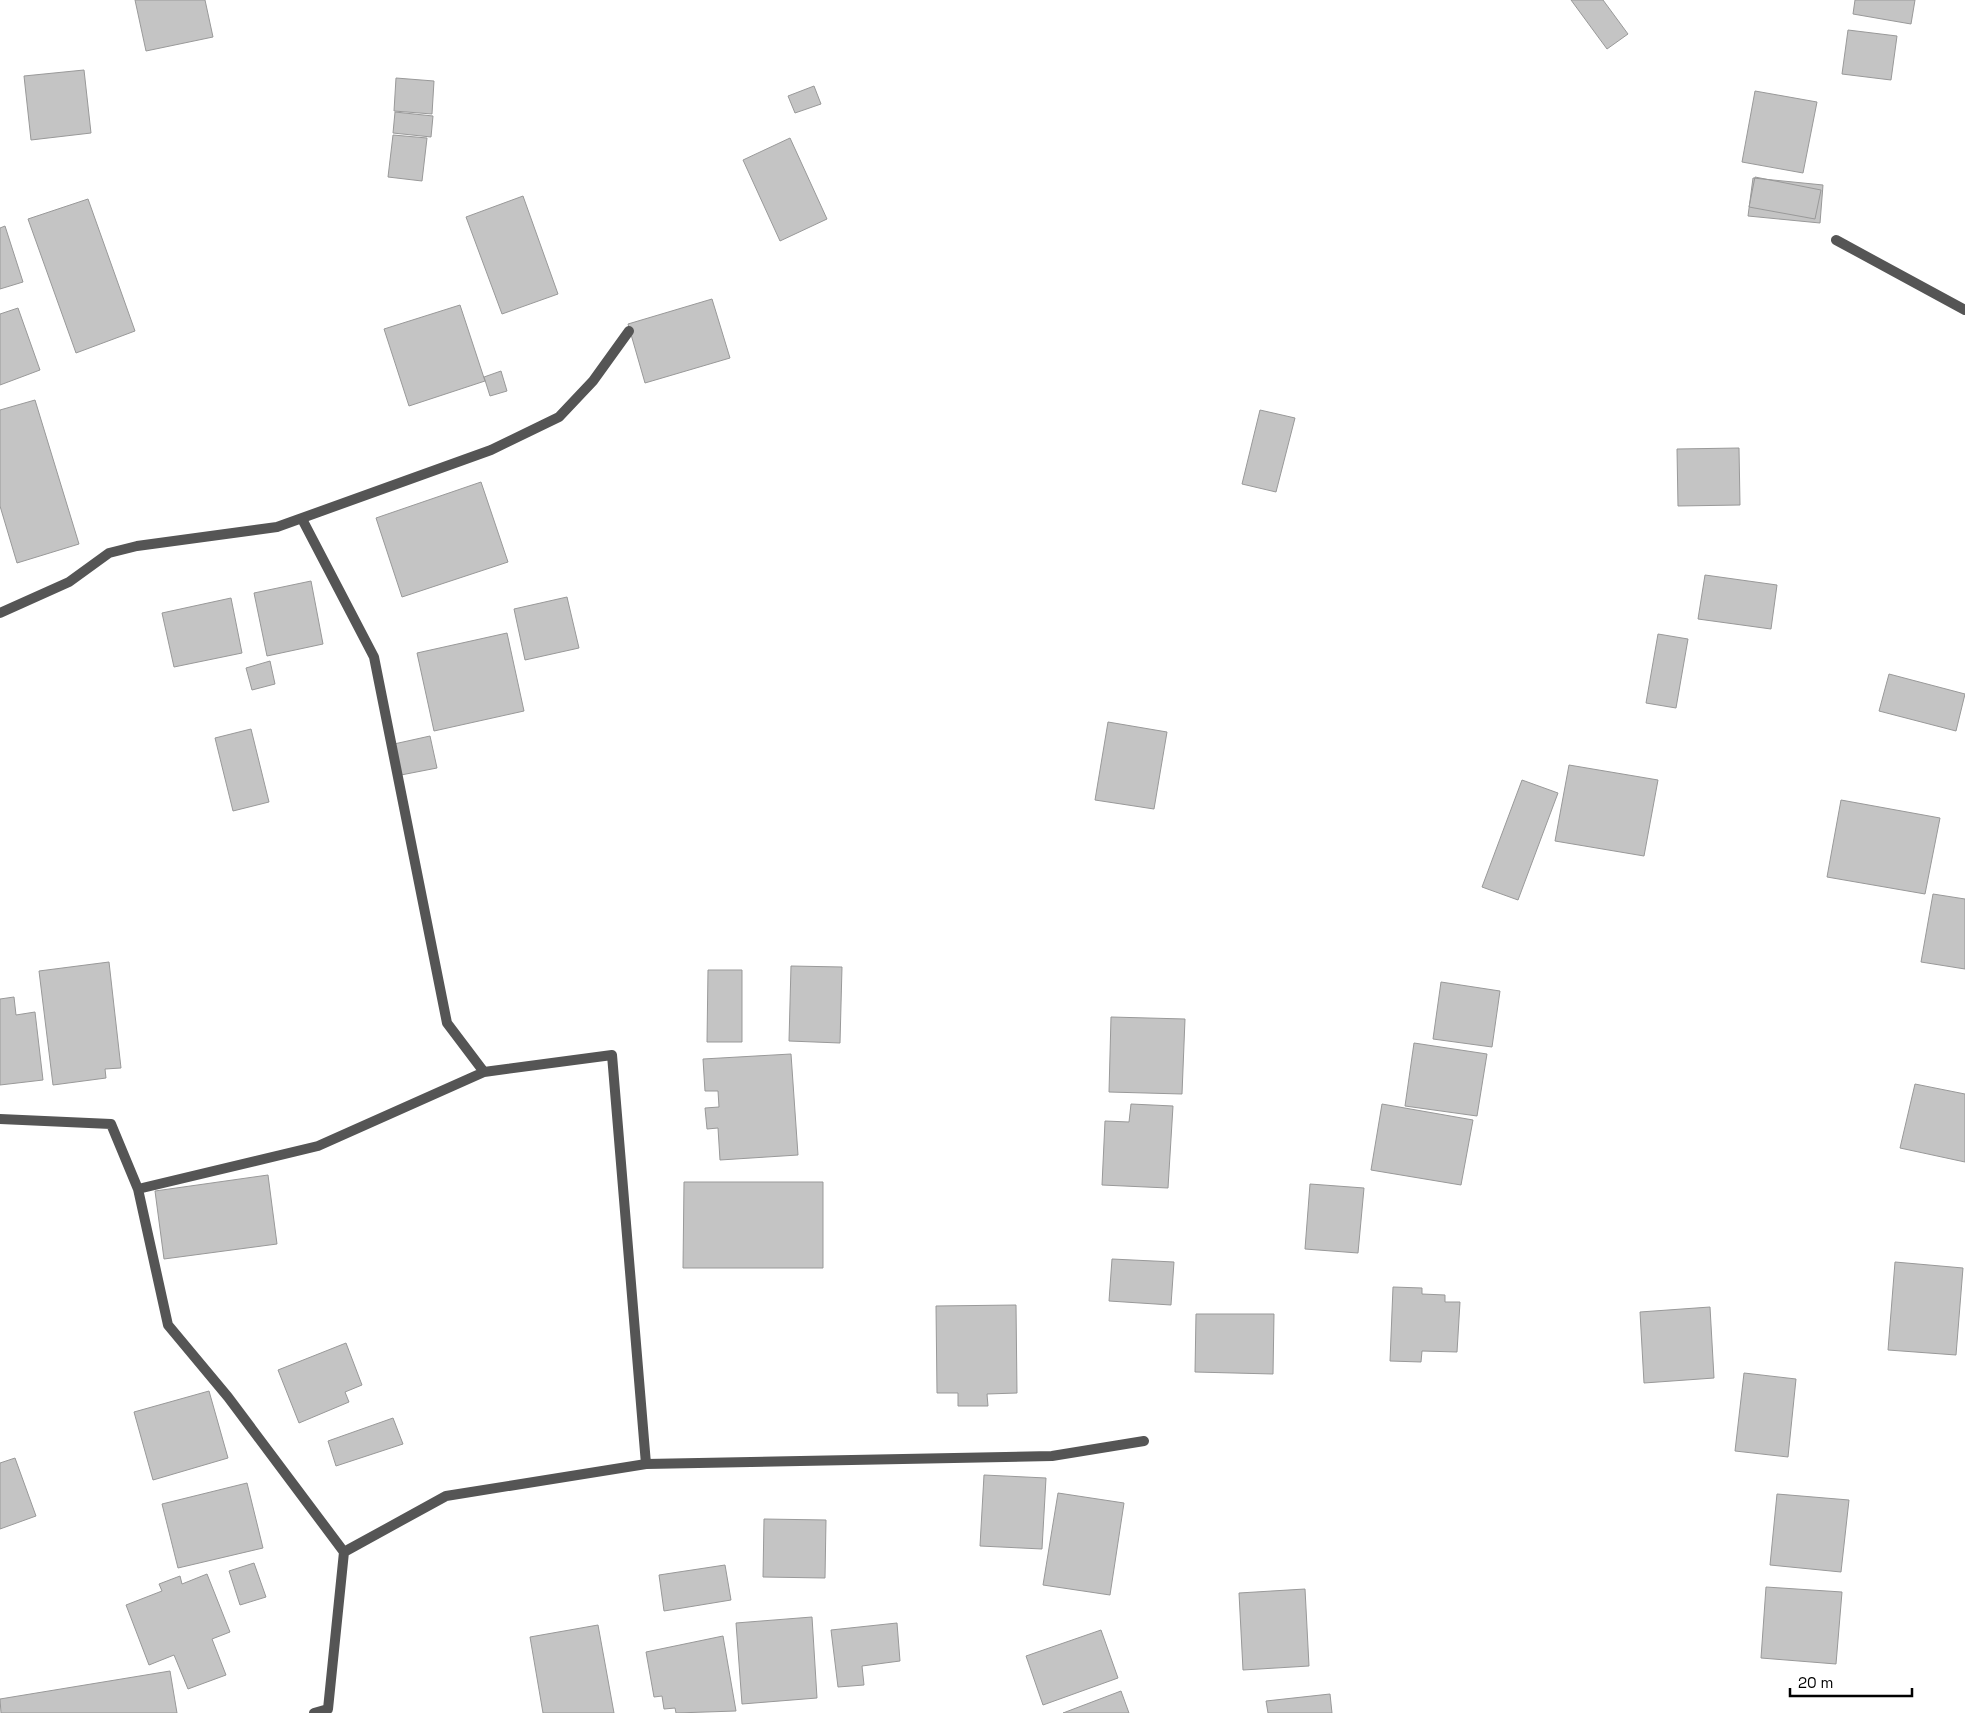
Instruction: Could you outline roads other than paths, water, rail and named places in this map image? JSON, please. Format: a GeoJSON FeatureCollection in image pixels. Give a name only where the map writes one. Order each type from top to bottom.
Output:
{"type":"FeatureCollection","features":[{"type":"Feature","properties":{"kind":"street"},"geometry":{"type":"LineString","coordinates":[[1836,240],[1965,310]]}},
{"type":"Feature","properties":{"kind":"street"},"geometry":{"type":"LineString","coordinates":[[0,612],[68,582],[109,553],[137,546],[277,527],[491,450],[559,417],[593,381],[628,331]]}},
{"type":"Feature","properties":{"kind":"street"},"geometry":{"type":"LineString","coordinates":[[302,519],[374,657],[447,1023],[484,1072]]}},
{"type":"Feature","properties":{"kind":"street"},"geometry":{"type":"LineString","coordinates":[[138,1189],[318,1146],[484,1072],[612,1055],[646,1464]]}},
{"type":"Feature","properties":{"kind":"street"},"geometry":{"type":"LineString","coordinates":[[0,1119],[110,1124],[138,1189],[168,1325],[228,1398],[344,1552],[328,1709],[314,1713]]}},
{"type":"Feature","properties":{"kind":"street"},"geometry":{"type":"LineString","coordinates":[[344,1552],[446,1496],[646,1464],[1052,1456],[1144,1441]]}}]}
